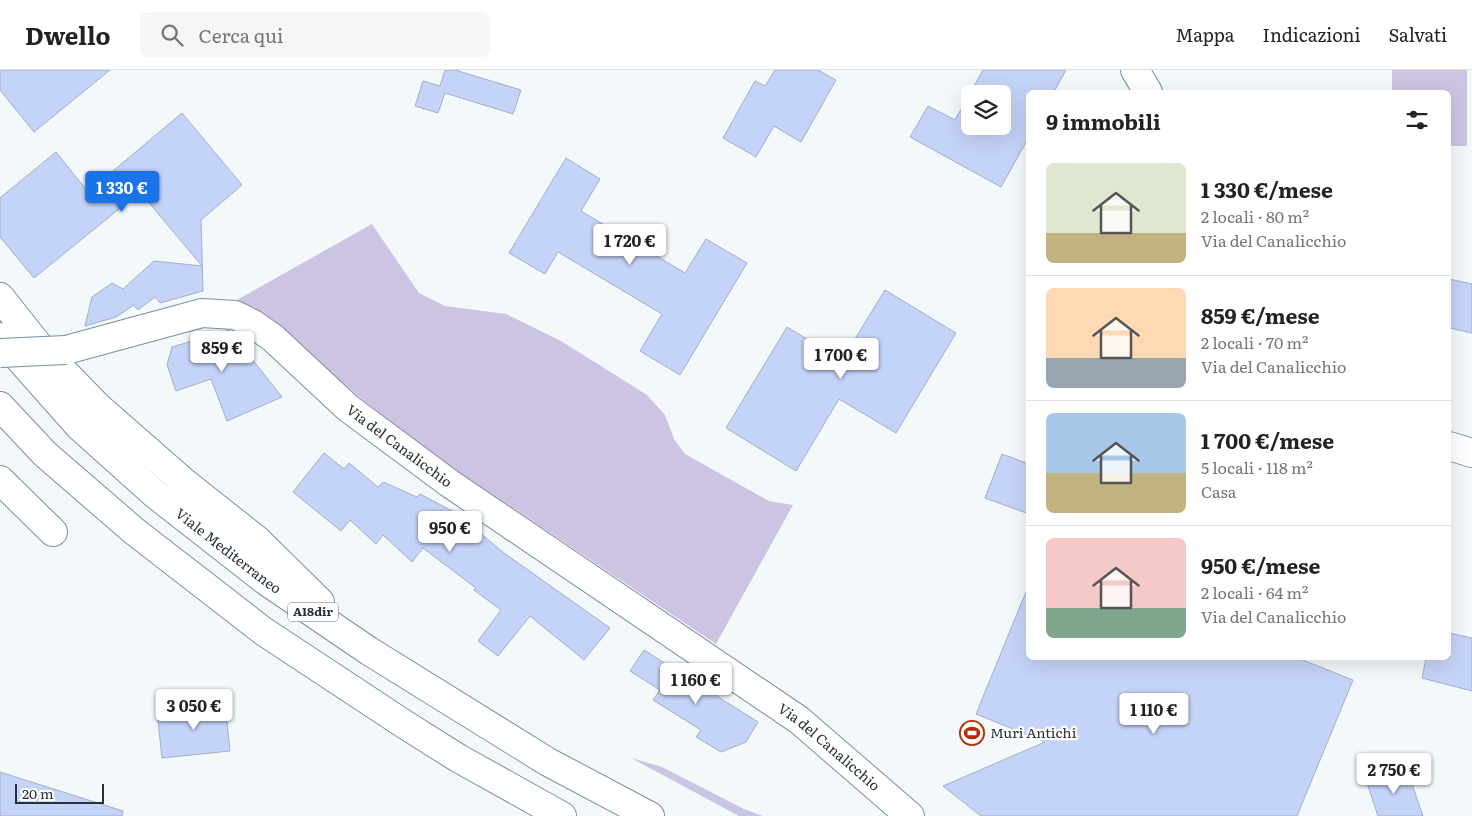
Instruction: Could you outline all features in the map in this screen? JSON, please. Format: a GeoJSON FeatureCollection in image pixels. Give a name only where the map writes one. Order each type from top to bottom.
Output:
{"type":"FeatureCollection","features":[{"type":"Feature","properties":{"kind":"main road"},"geometry":{"type":"LineString","coordinates":[[1136,70],[1147,90]]}},
{"type":"Feature","properties":{"kind":"main road"},"geometry":{"type":"LineString","coordinates":[[0,297],[38,345],[98,406],[186,483],[256,540],[369,650]]}},
{"type":"Feature","properties":{"kind":"main road","name":"Via del Canalicchio"},"geometry":{"type":"LineString","coordinates":[[5,349],[66,350],[202,313],[235,315],[253,324],[273,338],[348,408],[449,483],[798,720],[910,816]]}},
{"type":"Feature","properties":{"kind":"main road","name":"Viale Mediterraneo"},"geometry":{"type":"LineString","coordinates":[[5,349],[79,426],[156,495],[266,581],[369,650],[548,762],[650,816]]}},
{"type":"Feature","properties":{"kind":"main road"},"geometry":{"type":"LineString","coordinates":[[0,406],[52,461],[134,531],[263,631],[458,758],[562,816]]}},
{"type":"Feature","properties":{"kind":"main road"},"geometry":{"type":"LineString","coordinates":[[1451,447],[1472,453]]}},
{"type":"Feature","properties":{"kind":"main road"},"geometry":{"type":"LineString","coordinates":[[0,480],[54,532]]}},
{"type":"Feature","properties":{"kind":"shaded area"},"geometry":{"type":"Polygon","coordinates":[[[1392,70],[1467,70],[1467,146],[1451,146],[1451,90],[1392,90],[1392,70]]]}},
{"type":"Feature","properties":{"kind":"shaded area"},"geometry":{"type":"Polygon","coordinates":[[[372,224],[419,293],[445,306],[506,314],[561,341],[647,395],[665,415],[674,439],[685,454],[769,501],[793,505],[716,644],[425,449],[364,401],[262,314],[235,301],[372,224]]]}},
{"type":"Feature","properties":{"kind":"shaded area"},"geometry":{"type":"Polygon","coordinates":[[[631,758],[662,767],[744,809],[763,816],[739,816],[631,758]]]}},
{"type":"Feature","properties":{"kind":"building"},"geometry":{"type":"Polygon","coordinates":[[[0,70],[110,70],[34,132],[0,90],[0,70]]]}},
{"type":"Feature","properties":{"kind":"building"},"geometry":{"type":"Polygon","coordinates":[[[445,70],[455,70],[521,90],[513,114],[445,93],[438,113],[415,106],[423,81],[440,86],[445,70]]]}},
{"type":"Feature","properties":{"kind":"building"},"geometry":{"type":"Polygon","coordinates":[[[775,70],[818,70],[836,80],[801,142],[774,126],[756,157],[723,138],[755,81],[765,86],[775,70]]]}},
{"type":"Feature","properties":{"kind":"building"},"geometry":{"type":"Polygon","coordinates":[[[983,70],[1066,70],[1055,90],[1026,90],[1026,142],[1001,187],[910,137],[928,106],[955,120],[961,109],[961,135],[1011,135],[1011,85],[975,85],[983,70]]]}},
{"type":"Feature","properties":{"kind":"building"},"geometry":{"type":"Polygon","coordinates":[[[182,113],[242,185],[201,220],[203,291],[160,303],[155,297],[138,310],[134,305],[116,317],[85,326],[92,297],[112,283],[123,289],[154,261],[202,266],[140,192],[34,278],[0,237],[0,198],[56,152],[88,192],[182,113]]]}},
{"type":"Feature","properties":{"kind":"building"},"geometry":{"type":"Polygon","coordinates":[[[566,158],[600,179],[581,211],[685,273],[706,239],[747,263],[680,375],[640,351],[662,314],[558,252],[545,274],[509,253],[566,158]]]}},
{"type":"Feature","properties":{"kind":"building"},"geometry":{"type":"Polygon","coordinates":[[[1451,279],[1472,284],[1472,333],[1451,328],[1451,279]]]}},
{"type":"Feature","properties":{"kind":"building"},"geometry":{"type":"Polygon","coordinates":[[[885,290],[956,333],[896,433],[839,399],[796,471],[726,428],[787,327],[842,360],[885,290]]]}},
{"type":"Feature","properties":{"kind":"building"},"geometry":{"type":"Polygon","coordinates":[[[229,330],[282,397],[227,421],[211,379],[176,391],[167,365],[172,347],[229,330]]]}},
{"type":"Feature","properties":{"kind":"building"},"geometry":{"type":"Polygon","coordinates":[[[324,453],[344,469],[349,463],[378,487],[383,482],[417,497],[420,494],[456,513],[504,553],[610,628],[584,660],[530,616],[498,656],[478,641],[501,610],[474,590],[476,588],[423,548],[412,562],[383,535],[376,544],[350,520],[341,531],[293,492],[324,453]]]}},
{"type":"Feature","properties":{"kind":"building"},"geometry":{"type":"Polygon","coordinates":[[[1002,454],[1026,463],[1026,513],[985,498],[1002,454]]]}},
{"type":"Feature","properties":{"kind":"building"},"geometry":{"type":"Polygon","coordinates":[[[1026,592],[1026,660],[1303,660],[1353,680],[1297,816],[981,816],[943,786],[1045,742],[976,714],[1026,592]]]}},
{"type":"Feature","properties":{"kind":"building"},"geometry":{"type":"Polygon","coordinates":[[[1451,633],[1472,638],[1472,691],[1422,678],[1426,660],[1451,660],[1451,633]]]}},
{"type":"Feature","properties":{"kind":"building"},"geometry":{"type":"Polygon","coordinates":[[[644,650],[758,722],[746,742],[721,752],[696,737],[701,730],[653,700],[660,690],[630,671],[644,650]]]}},
{"type":"Feature","properties":{"kind":"building"},"geometry":{"type":"Polygon","coordinates":[[[225,703],[230,751],[162,758],[157,711],[225,703]]]}},
{"type":"Feature","properties":{"kind":"building"},"geometry":{"type":"Polygon","coordinates":[[[1406,767],[1423,816],[1378,816],[1366,780],[1406,767]]]}},
{"type":"Feature","properties":{"kind":"building"},"geometry":{"type":"Polygon","coordinates":[[[0,772],[123,811],[122,816],[0,816],[0,772]]]}},
{"type":"Feature","properties":{"kind":"place","name":"Muri Antichi"},"geometry":{"type":"Point","coordinates":[972,733]}}]}
